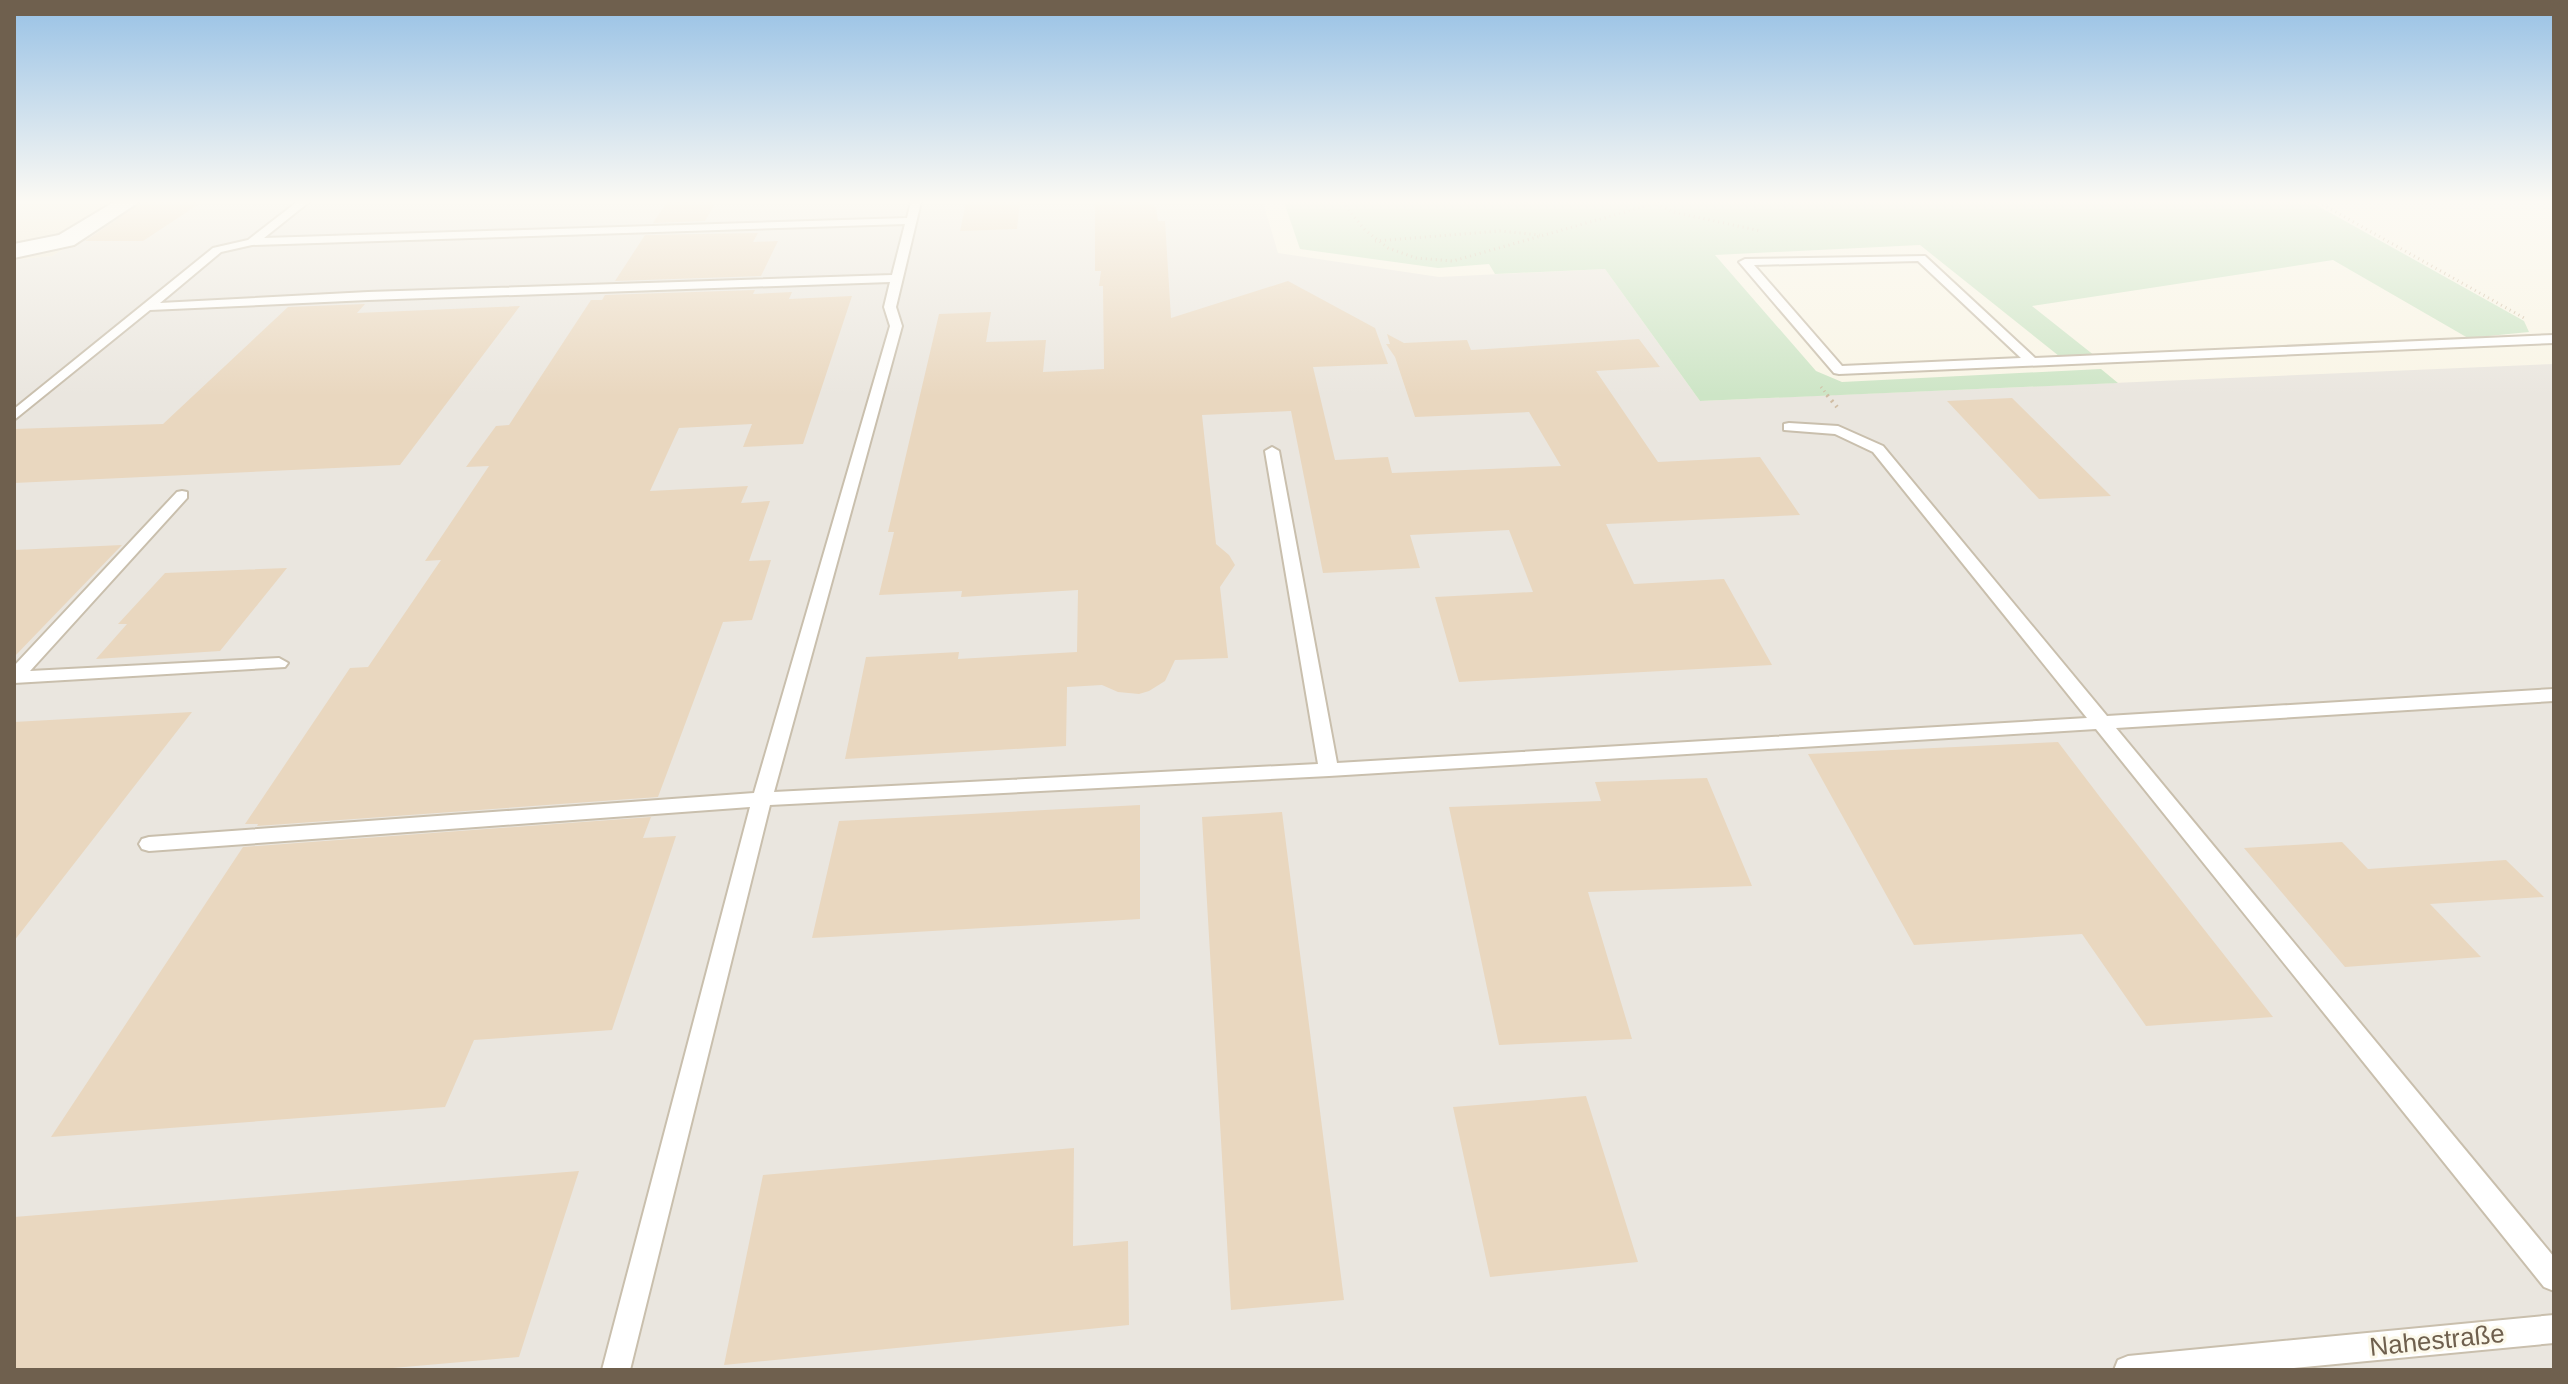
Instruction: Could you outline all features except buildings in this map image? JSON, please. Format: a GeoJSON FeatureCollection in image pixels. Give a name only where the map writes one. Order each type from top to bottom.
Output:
{"type":"FeatureCollection","features":[{"type":"Feature","properties":{"kind":"lane"},"geometry":{"type":"LineString","coordinates":[[14,416],[197,267]]}},
{"type":"Feature","properties":{"kind":"lane"},"geometry":{"type":"LineString","coordinates":[[616,1370],[762,799],[896,326],[890,307],[900,267]]}},
{"type":"Feature","properties":{"kind":"lane"},"geometry":{"type":"LineString","coordinates":[[1749,267],[1839,370],[2554,339]]}},
{"type":"Feature","properties":{"kind":"lane"},"geometry":{"type":"LineString","coordinates":[[1930,267],[2033,363]]}},
{"type":"Feature","properties":{"kind":"lane"},"geometry":{"type":"LineString","coordinates":[[147,307],[368,296],[897,278]]}},
{"type":"Feature","properties":{"kind":"lane"},"geometry":{"type":"LineString","coordinates":[[1789,427],[1838,430],[1878,449],[2554,1278]]}},
{"type":"Feature","properties":{"kind":"lane"},"geometry":{"type":"LineString","coordinates":[[1272,451],[1329,770]]}},
{"type":"Feature","properties":{"kind":"lane"},"geometry":{"type":"LineString","coordinates":[[14,677],[182,495]]}},
{"type":"Feature","properties":{"kind":"lane"},"geometry":{"type":"LineString","coordinates":[[14,677],[279,663]]}},
{"type":"Feature","properties":{"kind":"lane"},"geometry":{"type":"LineString","coordinates":[[149,844],[762,799],[1329,770],[2554,695]]}},
{"type":"Feature","properties":{"kind":"lane","name":"Nahestraße"},"geometry":{"type":"LineString","coordinates":[[2128,1370],[2554,1329]]}},
{"type":"Feature","properties":{"kind":"path"},"geometry":{"type":"LineString","coordinates":[[2433,267],[2528,320]]}},
{"type":"Feature","properties":{"kind":"path"},"geometry":{"type":"LineString","coordinates":[[1839,370],[1845,378],[1815,380],[1842,414]]}},
{"type":"Feature","properties":{"kind":"shaded area"},"geometry":{"type":"Polygon","coordinates":[[[14,267],[1369,267],[1439,277],[1605,269],[1700,401],[2554,364],[2554,1370],[14,1370],[14,267]]]}},
{"type":"Feature","properties":{"kind":"green space"},"geometry":{"type":"Polygon","coordinates":[[[1491,267],[1725,267],[1816,371],[1842,382],[2101,369],[2118,383],[1700,401],[1605,269],[1495,274],[1491,267]]]}},
{"type":"Feature","properties":{"kind":"green space"},"geometry":{"type":"Polygon","coordinates":[[[1947,267],[2290,267],[2032,306],[2095,356],[2059,356],[1947,267]]]}},
{"type":"Feature","properties":{"kind":"green space"},"geometry":{"type":"Polygon","coordinates":[[[2344,267],[2427,267],[2524,321],[2529,332],[2468,338],[2344,267]]]}}]}
